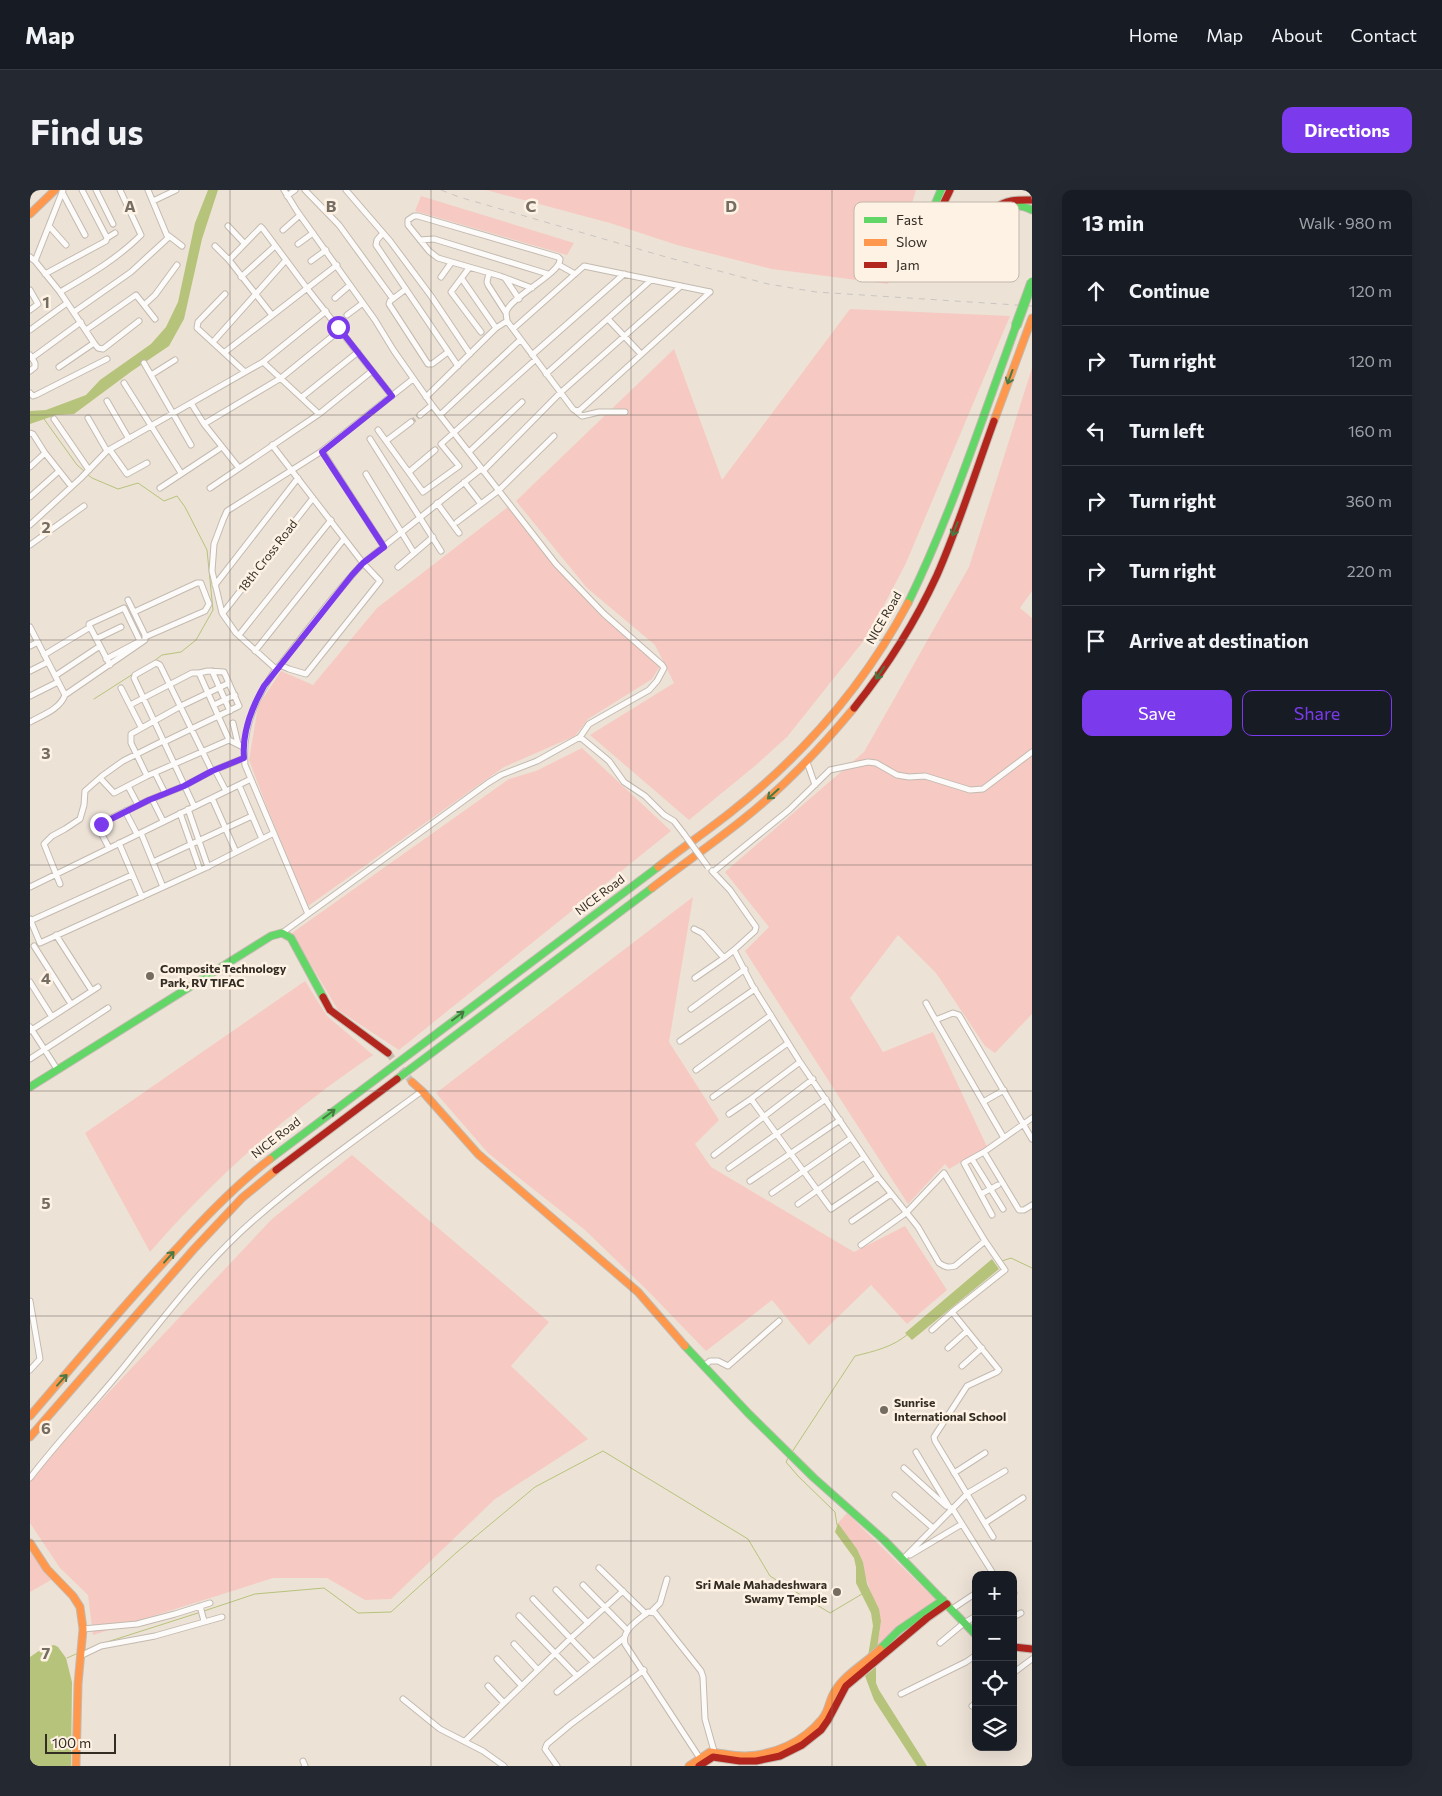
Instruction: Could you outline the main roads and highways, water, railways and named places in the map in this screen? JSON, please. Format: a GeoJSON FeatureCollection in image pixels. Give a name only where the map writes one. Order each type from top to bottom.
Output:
{"type":"FeatureCollection","features":[{"type":"Feature","properties":{"kind":"main road"},"geometry":{"type":"LineString","coordinates":[[937,202],[941,190]]}},
{"type":"Feature","properties":{"kind":"main road"},"geometry":{"type":"LineString","coordinates":[[945,202],[950,190]]}},
{"type":"Feature","properties":{"kind":"main road"},"geometry":{"type":"LineString","coordinates":[[30,214],[60,191]]}},
{"type":"Feature","properties":{"kind":"main road"},"geometry":{"type":"LineString","coordinates":[[1006,202],[1011,200],[1032,200]]}},
{"type":"Feature","properties":{"kind":"main road"},"geometry":{"type":"LineString","coordinates":[[1019,207],[1032,210]]}},
{"type":"Feature","properties":{"kind":"main road","name":"NICE Road"},"geometry":{"type":"LineString","coordinates":[[30,1416],[189,1235],[230,1193],[254,1172],[732,811],[776,774],[809,741],[845,699],[872,662],[906,606],[921,576],[942,528],[1032,282]]}},
{"type":"Feature","properties":{"kind":"main road","name":"NICE Road"},"geometry":{"type":"LineString","coordinates":[[30,1437],[194,1249],[242,1198],[294,1156],[734,826],[763,803],[807,762],[865,695],[917,614],[954,534],[1032,318]]}},
{"type":"Feature","properties":{"kind":"main road"},"geometry":{"type":"LineString","coordinates":[[30,1086],[271,936],[282,933],[291,938],[330,1010],[388,1053]]}},
{"type":"Feature","properties":{"kind":"main road"},"geometry":{"type":"LineString","coordinates":[[412,1082],[478,1154],[638,1292],[675,1335],[748,1413],[814,1478],[884,1540],[972,1631]]}},
{"type":"Feature","properties":{"kind":"main road"},"geometry":{"type":"LineString","coordinates":[[30,1543],[47,1569],[73,1596],[80,1607],[83,1628],[80,1656],[76,1766]]}},
{"type":"Feature","properties":{"kind":"main road"},"geometry":{"type":"LineString","coordinates":[[701,1762],[708,1752],[714,1751],[744,1756],[774,1751],[796,1742],[818,1724],[827,1712],[834,1692],[842,1682],[947,1605]]}},
{"type":"Feature","properties":{"kind":"main road"},"geometry":{"type":"LineString","coordinates":[[1017,1647],[1032,1649]]}},
{"type":"Feature","properties":{"kind":"main road"},"geometry":{"type":"LineString","coordinates":[[689,1766],[714,1757],[744,1761],[767,1759],[798,1748],[823,1728],[832,1714],[839,1694],[859,1671]]}},
{"type":"Feature","properties":{"kind":"waterway"},"geometry":{"type":"LineString","coordinates":[[44,419],[77,465],[84,471]]}},
{"type":"Feature","properties":{"kind":"waterway"},"geometry":{"type":"LineString","coordinates":[[87,474],[118,489],[138,483],[164,501],[177,496],[185,507],[207,550],[213,610],[196,640],[181,652],[162,655],[150,664]]}},
{"type":"Feature","properties":{"kind":"waterway"},"geometry":{"type":"LineString","coordinates":[[94,699],[133,674]]}},
{"type":"Feature","properties":{"kind":"waterway"},"geometry":{"type":"LineString","coordinates":[[1002,1261],[1011,1258],[1032,1268]]}},
{"type":"Feature","properties":{"kind":"waterway"},"geometry":{"type":"LineString","coordinates":[[792,1452],[855,1356],[890,1345],[908,1334]]}},
{"type":"Feature","properties":{"kind":"waterway"},"geometry":{"type":"LineString","coordinates":[[204,1611],[255,1594],[324,1588],[358,1613],[391,1612],[457,1552],[535,1487],[603,1451],[748,1539],[770,1576],[830,1613],[862,1594]]}},
{"type":"Feature","properties":{"kind":"waterway"},"geometry":{"type":"LineString","coordinates":[[788,1458],[786,1462],[798,1476],[835,1512],[837,1525]]}},
{"type":"Feature","properties":{"kind":"waterway"},"geometry":{"type":"LineString","coordinates":[[104,1643],[201,1612]]}},
{"type":"Feature","properties":{"kind":"waterway"},"geometry":{"type":"LineString","coordinates":[[85,1650],[96,1646]]}},
{"type":"Feature","properties":{"kind":"waterway"},"geometry":{"type":"LineString","coordinates":[[67,1658],[76,1654]]}},
{"type":"Feature","properties":{"kind":"tunnel"},"geometry":{"type":"LineString","coordinates":[[411,422],[420,415]]}},
{"type":"Feature","properties":{"kind":"tunnel"},"geometry":{"type":"LineString","coordinates":[[388,1053],[412,1082]]}},
{"type":"Feature","properties":{"kind":"railway"},"geometry":{"type":"LineString","coordinates":[[441,190],[459,197],[666,257],[768,284],[816,292],[1032,306]]}},
{"type":"Feature","properties":{"kind":"place","name":"Composite Technology Park, RV TIFAC"},"geometry":{"type":"Point","coordinates":[150,976]}},
{"type":"Feature","properties":{"kind":"place","name":"Sunrise International School"},"geometry":{"type":"Point","coordinates":[884,1410]}},
{"type":"Feature","properties":{"kind":"place","name":"Sri Male Mahadeshwara Swamy Temple"},"geometry":{"type":"Point","coordinates":[837,1592]}}]}
